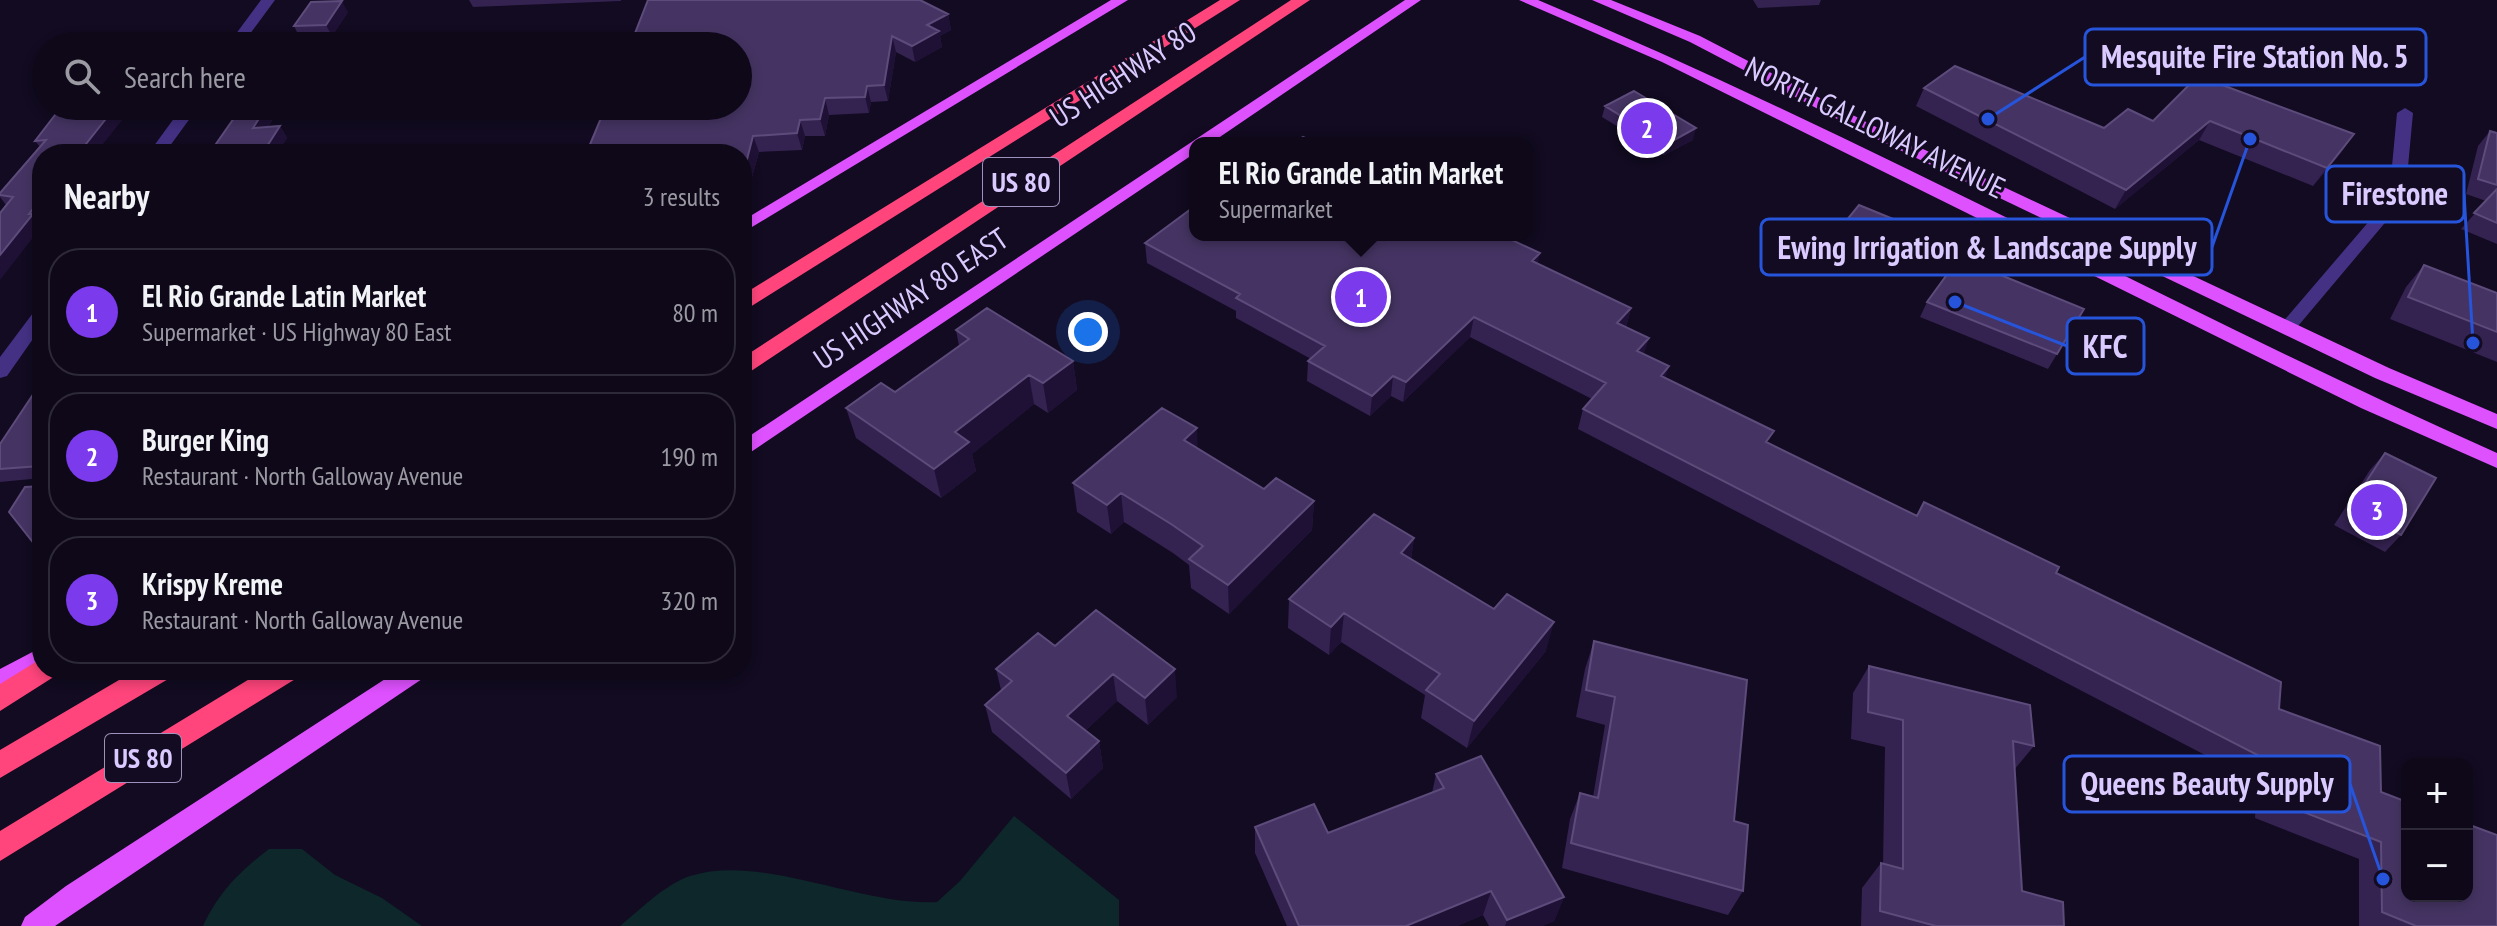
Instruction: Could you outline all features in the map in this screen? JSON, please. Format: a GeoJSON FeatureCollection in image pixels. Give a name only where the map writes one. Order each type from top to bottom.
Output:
{"type":"FeatureCollection","features":[{"type":"Feature","properties":{"kind":"highway","name":"US HIGHWAY 80"},"geometry":{"type":"LineString","coordinates":[[752,299],[1232,0]]}},
{"type":"Feature","properties":{"kind":"highway","name":"US HIGHWAY 80"},"geometry":{"type":"LineString","coordinates":[[752,362],[1302,0]]}},
{"type":"Feature","properties":{"kind":"highway"},"geometry":{"type":"LineString","coordinates":[[0,699],[32,677]]}},
{"type":"Feature","properties":{"kind":"highway","name":"US 80"},"geometry":{"type":"LineString","coordinates":[[0,765],[143,680]]}},
{"type":"Feature","properties":{"kind":"highway","name":"US 80"},"geometry":{"type":"LineString","coordinates":[[0,847],[271,680]]}},
{"type":"Feature","properties":{"kind":"main road"},"geometry":{"type":"LineString","coordinates":[[752,222],[1121,0]]}},
{"type":"Feature","properties":{"kind":"main road","name":"US HIGHWAY 80 EAST"},"geometry":{"type":"LineString","coordinates":[[1208,137],[1414,0]]}},
{"type":"Feature","properties":{"kind":"main road","name":"NORTH GALLOWAY AVENUE"},"geometry":{"type":"LineString","coordinates":[[1526,0],[1620,37],[2264,353],[2497,461]]}},
{"type":"Feature","properties":{"kind":"main road","name":"NORTH GALLOWAY AVENUE"},"geometry":{"type":"LineString","coordinates":[[1599,0],[1695,39],[1866,128],[2287,328],[2497,422]]}},
{"type":"Feature","properties":{"kind":"main road"},"geometry":{"type":"LineString","coordinates":[[1843,145],[1866,128]]}},
{"type":"Feature","properties":{"kind":"main road","name":"US HIGHWAY 80 EAST"},"geometry":{"type":"LineString","coordinates":[[752,444],[1189,149]]}},
{"type":"Feature","properties":{"kind":"main road"},"geometry":{"type":"LineString","coordinates":[[2198,320],[2219,295]]}},
{"type":"Feature","properties":{"kind":"main road"},"geometry":{"type":"LineString","coordinates":[[2264,353],[2287,328]]}},
{"type":"Feature","properties":{"kind":"main road"},"geometry":{"type":"LineString","coordinates":[[0,680],[32,662]]}},
{"type":"Feature","properties":{"kind":"main road"},"geometry":{"type":"LineString","coordinates":[[34,926],[75,895],[402,680]]}},
{"type":"Feature","properties":{"kind":"street"},"geometry":{"type":"LineString","coordinates":[[244,32],[268,0]]}},
{"type":"Feature","properties":{"kind":"street"},"geometry":{"type":"LineString","coordinates":[[2287,328],[2397,199],[2405,113]]}},
{"type":"Feature","properties":{"kind":"street"},"geometry":{"type":"LineString","coordinates":[[163,144],[181,120]]}},
{"type":"Feature","properties":{"kind":"street"},"geometry":{"type":"LineString","coordinates":[[0,371],[32,327]]}},
{"type":"Feature","properties":{"kind":"green space"},"geometry":{"type":"Polygon","coordinates":[[[1014,816],[1119,900],[1119,926],[620,926],[671,885],[690,876],[718,871],[779,875],[876,896],[937,902],[960,881],[1014,816]]]}},
{"type":"Feature","properties":{"kind":"green space"},"geometry":{"type":"Polygon","coordinates":[[[269,849],[302,849],[335,875],[382,898],[422,926],[203,926],[231,883],[269,849]]]}},
{"type":"Feature","properties":{"kind":"building"},"geometry":{"type":"Polygon","coordinates":[[[648,0],[920,0],[948,14],[927,25],[939,31],[912,46],[892,36],[884,85],[867,86],[865,97],[825,98],[820,119],[800,120],[797,133],[753,136],[751,144],[590,144],[600,120],[752,120],[752,32],[635,32],[648,0]]]}},
{"type":"Feature","properties":{"kind":"building"},"geometry":{"type":"Polygon","coordinates":[[[342,1],[326,25],[294,26],[311,2],[342,1]]]}},
{"type":"Feature","properties":{"kind":"building"},"geometry":{"type":"Polygon","coordinates":[[[1955,66],[2104,128],[2128,109],[2153,121],[2198,76],[2354,134],[2327,168],[2210,121],[2126,190],[1924,88],[1955,66]]]}},
{"type":"Feature","properties":{"kind":"building"},"geometry":{"type":"Polygon","coordinates":[[[1634,91],[1696,128],[1667,144],[1605,106],[1634,91]]]}},
{"type":"Feature","properties":{"kind":"building"},"geometry":{"type":"Polygon","coordinates":[[[51,120],[105,120],[86,144],[43,144],[46,140],[35,141],[51,120]]]}},
{"type":"Feature","properties":{"kind":"building"},"geometry":{"type":"Polygon","coordinates":[[[233,120],[258,120],[253,128],[280,126],[268,144],[216,144],[233,120]]]}},
{"type":"Feature","properties":{"kind":"building"},"geometry":{"type":"Polygon","coordinates":[[[2490,131],[2497,133],[2497,185],[2478,179],[2490,131]]]}},
{"type":"Feature","properties":{"kind":"building"},"geometry":{"type":"Polygon","coordinates":[[[32,156],[32,210],[29,214],[32,215],[0,255],[0,213],[13,197],[0,193],[32,156]]]}},
{"type":"Feature","properties":{"kind":"building"},"geometry":{"type":"Polygon","coordinates":[[[2497,189],[2497,223],[2474,213],[2497,189]]]}},
{"type":"Feature","properties":{"kind":"building"},"geometry":{"type":"Polygon","coordinates":[[[1859,205],[1898,221],[1864,264],[1824,248],[1859,205]]]}},
{"type":"Feature","properties":{"kind":"building"},"geometry":{"type":"Polygon","coordinates":[[[1189,210],[1189,241],[1514,241],[1540,253],[1532,261],[1631,308],[1617,323],[1649,338],[1637,351],[1669,366],[1661,376],[1774,431],[1766,442],[1917,516],[1924,502],[2059,567],[2056,573],[2281,682],[2279,709],[2380,746],[2381,792],[2401,800],[2401,902],[2473,902],[2473,826],[2497,835],[2497,926],[2416,926],[2382,912],[2381,842],[2275,801],[2277,765],[1583,409],[1606,383],[1474,317],[1406,382],[1393,376],[1372,396],[1308,361],[1325,346],[1236,298],[1240,294],[1145,243],[1189,210]]]}},
{"type":"Feature","properties":{"kind":"building"},"geometry":{"type":"Polygon","coordinates":[[[1959,258],[2084,309],[2057,354],[1927,302],[1959,258]]]}},
{"type":"Feature","properties":{"kind":"building"},"geometry":{"type":"Polygon","coordinates":[[[2424,265],[2497,293],[2497,332],[2408,297],[2424,265]]]}},
{"type":"Feature","properties":{"kind":"building"},"geometry":{"type":"Polygon","coordinates":[[[987,308],[1073,361],[1043,383],[1029,375],[955,432],[969,442],[934,469],[846,408],[881,383],[895,392],[969,339],[956,330],[987,308]]]}},
{"type":"Feature","properties":{"kind":"building"},"geometry":{"type":"Polygon","coordinates":[[[32,396],[32,467],[0,469],[0,444],[32,396]]]}},
{"type":"Feature","properties":{"kind":"building"},"geometry":{"type":"Polygon","coordinates":[[[1162,408],[1197,428],[1184,440],[1264,489],[1276,478],[1314,501],[1228,585],[1189,559],[1203,546],[1171,524],[1121,493],[1107,505],[1073,483],[1162,408]]]}},
{"type":"Feature","properties":{"kind":"building"},"geometry":{"type":"Polygon","coordinates":[[[2385,453],[2436,478],[2401,535],[2349,508],[2385,453]]]}},
{"type":"Feature","properties":{"kind":"building"},"geometry":{"type":"Polygon","coordinates":[[[25,487],[32,487],[32,541],[9,512],[25,487]]]}},
{"type":"Feature","properties":{"kind":"building"},"geometry":{"type":"Polygon","coordinates":[[[1374,514],[1414,538],[1401,553],[1494,609],[1507,594],[1554,622],[1474,721],[1426,690],[1440,674],[1344,613],[1331,627],[1289,599],[1374,514]]]}},
{"type":"Feature","properties":{"kind":"building"},"geometry":{"type":"Polygon","coordinates":[[[1096,610],[1175,669],[1145,698],[1113,674],[1067,716],[1099,741],[1066,773],[985,705],[1012,681],[996,669],[1038,633],[1055,646],[1096,610]]]}},
{"type":"Feature","properties":{"kind":"building"},"geometry":{"type":"Polygon","coordinates":[[[1594,641],[1747,680],[1734,821],[1748,825],[1743,891],[1571,843],[1580,793],[1598,798],[1615,697],[1586,690],[1594,641]]]}},
{"type":"Feature","properties":{"kind":"building"},"geometry":{"type":"Polygon","coordinates":[[[1869,666],[2030,705],[2034,746],[2013,741],[2022,891],[2063,902],[2064,926],[1936,926],[1880,911],[1881,863],[1903,869],[1903,720],[1868,712],[1869,666]]]}},
{"type":"Feature","properties":{"kind":"building"},"geometry":{"type":"Polygon","coordinates":[[[1481,756],[1564,897],[1507,920],[1491,891],[1406,926],[1299,926],[1255,827],[1314,804],[1328,833],[1444,788],[1436,774],[1481,756]]]}},
{"type":"Feature","properties":{"kind":"place","name":"Mesquite Fire Station No. 5"},"geometry":{"type":"Point","coordinates":[1988,119]}},
{"type":"Feature","properties":{"kind":"place","name":"Burger King"},"geometry":{"type":"Point","coordinates":[1647,128]}},
{"type":"Feature","properties":{"kind":"place","name":"Ewing Irrigation & Landscape Supply"},"geometry":{"type":"Point","coordinates":[2250,139]}},
{"type":"Feature","properties":{"kind":"place","name":"El Rio Grande Latin Market"},"geometry":{"type":"Point","coordinates":[1361,297]}},
{"type":"Feature","properties":{"kind":"place","name":"KFC"},"geometry":{"type":"Point","coordinates":[1955,302]}},
{"type":"Feature","properties":{"kind":"place","name":"Firestone"},"geometry":{"type":"Point","coordinates":[2473,343]}},
{"type":"Feature","properties":{"kind":"place","name":"Krispy Kreme"},"geometry":{"type":"Point","coordinates":[2377,510]}},
{"type":"Feature","properties":{"kind":"place","name":"Queens Beauty Supply"},"geometry":{"type":"Point","coordinates":[2383,879]}}]}
